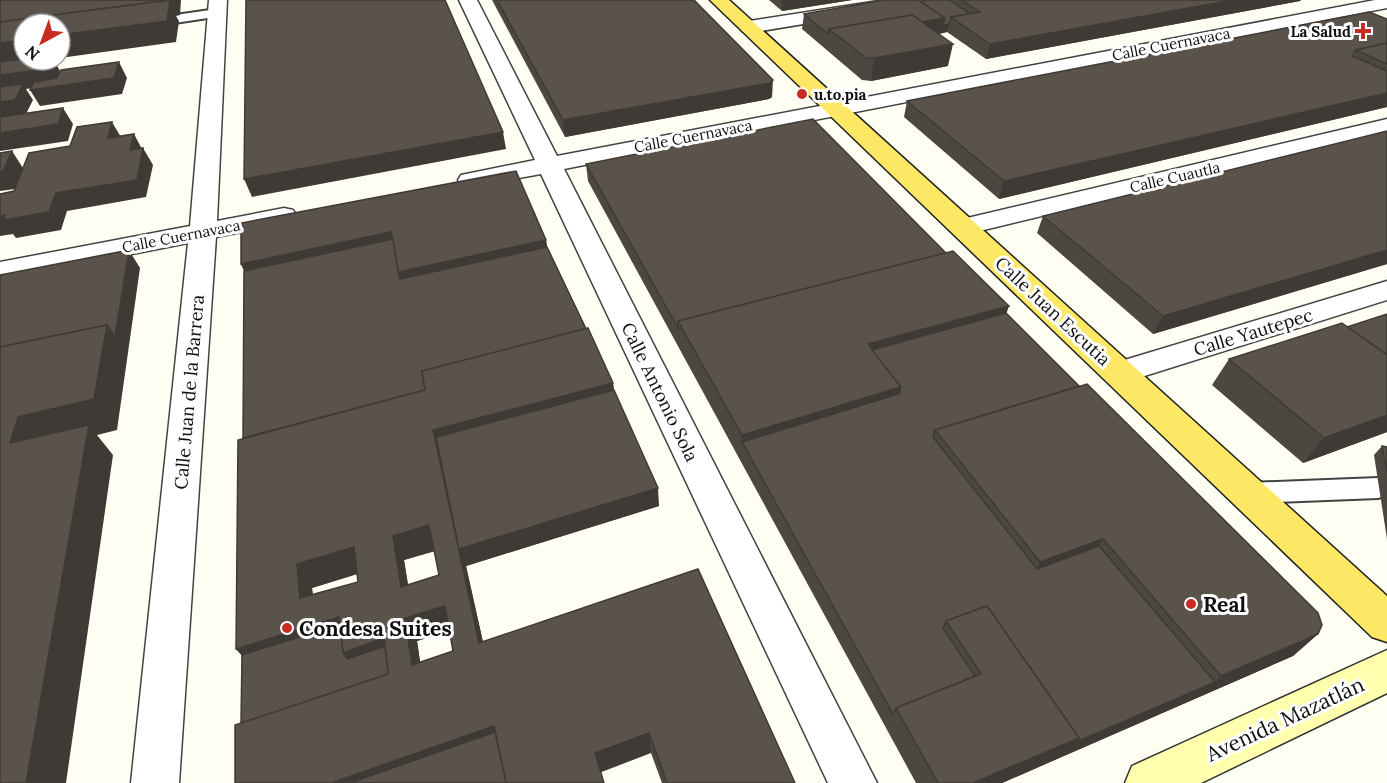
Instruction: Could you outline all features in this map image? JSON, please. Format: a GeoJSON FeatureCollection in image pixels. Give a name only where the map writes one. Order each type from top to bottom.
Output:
{"type":"FeatureCollection","features":[{"type":"Feature","properties":{"kind":"main road","name":"Calle Juan Escutia"},"geometry":{"type":"LineString","coordinates":[[719,0],[1387,623]]}},
{"type":"Feature","properties":{"kind":"main road","name":"Avenida Mazatlán"},"geometry":{"type":"LineString","coordinates":[[1149,783],[1387,670]]}},
{"type":"Feature","properties":{"kind":"street","name":"Calle Antonio Sola"},"geometry":{"type":"LineString","coordinates":[[468,0],[853,783]]}},
{"type":"Feature","properties":{"kind":"street"},"geometry":{"type":"LineString","coordinates":[[748,27],[919,0]]}},
{"type":"Feature","properties":{"kind":"street"},"geometry":{"type":"LineString","coordinates":[[1328,0],[1378,21]]}},
{"type":"Feature","properties":{"kind":"street","name":"Calle Cuernavaca"},"geometry":{"type":"LineString","coordinates":[[445,185],[1387,3]]}},
{"type":"Feature","properties":{"kind":"street","name":"Calle Juan de la Barrera"},"geometry":{"type":"LineString","coordinates":[[155,783],[203,232],[218,7]]}},
{"type":"Feature","properties":{"kind":"street","name":"Calle Cuautla"},"geometry":{"type":"LineString","coordinates":[[963,227],[1387,126]]}},
{"type":"Feature","properties":{"kind":"street","name":"Calle Cuernavaca"},"geometry":{"type":"LineString","coordinates":[[0,271],[307,212]]}},
{"type":"Feature","properties":{"kind":"street","name":"Calle Yautepec"},"geometry":{"type":"LineString","coordinates":[[1119,373],[1387,291]]}},
{"type":"Feature","properties":{"kind":"lane"},"geometry":{"type":"LineString","coordinates":[[139,24],[218,7]]}},
{"type":"Feature","properties":{"kind":"lane"},"geometry":{"type":"LineString","coordinates":[[1248,494],[1378,488]]}},
{"type":"Feature","properties":{"kind":"building"},"geometry":{"type":"Polygon","coordinates":[[[0,0],[173,0],[72,13],[12,12],[12,20],[0,22],[0,0]]]}},
{"type":"Feature","properties":{"kind":"building"},"geometry":{"type":"Polygon","coordinates":[[[170,0],[167,21],[72,33],[72,13],[170,0]]]}},
{"type":"Feature","properties":{"kind":"building"},"geometry":{"type":"Polygon","coordinates":[[[246,0],[445,0],[503,132],[244,179],[246,0]]]}},
{"type":"Feature","properties":{"kind":"building"},"geometry":{"type":"Polygon","coordinates":[[[497,0],[694,0],[773,80],[770,83],[563,120],[497,0]]]}},
{"type":"Feature","properties":{"kind":"building"},"geometry":{"type":"Polygon","coordinates":[[[884,0],[918,0],[945,18],[922,22],[912,15],[829,29],[828,34],[804,14],[884,0]]]}},
{"type":"Feature","properties":{"kind":"building"},"geometry":{"type":"Polygon","coordinates":[[[949,0],[970,14],[951,17],[949,24],[943,25],[945,18],[920,1],[949,0]]]}},
{"type":"Feature","properties":{"kind":"building"},"geometry":{"type":"Polygon","coordinates":[[[961,0],[1233,0],[990,44],[951,17],[980,12],[961,0]]]}},
{"type":"Feature","properties":{"kind":"building"},"geometry":{"type":"Polygon","coordinates":[[[1369,12],[1387,19],[1387,43],[1356,50],[1352,56],[1387,71],[1387,93],[1004,181],[907,101],[1369,12]]]}},
{"type":"Feature","properties":{"kind":"building"},"geometry":{"type":"Polygon","coordinates":[[[912,15],[953,44],[866,58],[829,29],[912,15]]]}},
{"type":"Feature","properties":{"kind":"building"},"geometry":{"type":"Polygon","coordinates":[[[12,20],[12,42],[0,43],[0,22],[12,20]]]}},
{"type":"Feature","properties":{"kind":"building"},"geometry":{"type":"Polygon","coordinates":[[[1387,43],[1387,64],[1356,50],[1387,43]]]}},
{"type":"Feature","properties":{"kind":"building"},"geometry":{"type":"Polygon","coordinates":[[[12,60],[12,72],[23,72],[0,75],[0,62],[12,60]]]}},
{"type":"Feature","properties":{"kind":"building"},"geometry":{"type":"Polygon","coordinates":[[[119,62],[114,78],[30,90],[34,82],[57,78],[60,72],[72,72],[72,68],[119,62]]]}},
{"type":"Feature","properties":{"kind":"building"},"geometry":{"type":"Polygon","coordinates":[[[23,84],[15,100],[0,102],[0,87],[23,84]]]}},
{"type":"Feature","properties":{"kind":"building"},"geometry":{"type":"Polygon","coordinates":[[[63,108],[58,124],[0,133],[0,117],[63,108]]]}},
{"type":"Feature","properties":{"kind":"building"},"geometry":{"type":"Polygon","coordinates":[[[813,119],[946,253],[678,321],[678,328],[586,164],[813,119]]]}},
{"type":"Feature","properties":{"kind":"building"},"geometry":{"type":"Polygon","coordinates":[[[112,122],[108,138],[134,134],[130,150],[143,148],[137,180],[56,193],[49,212],[3,220],[5,215],[0,216],[0,194],[14,191],[29,153],[70,146],[77,127],[112,122]]]}},
{"type":"Feature","properties":{"kind":"building"},"geometry":{"type":"Polygon","coordinates":[[[1387,131],[1387,250],[1163,316],[1043,216],[1387,131]]]}},
{"type":"Feature","properties":{"kind":"building"},"geometry":{"type":"Polygon","coordinates":[[[12,151],[3,171],[0,172],[0,153],[12,151]]]}},
{"type":"Feature","properties":{"kind":"building"},"geometry":{"type":"Polygon","coordinates":[[[516,171],[546,240],[398,272],[391,232],[241,264],[241,223],[516,171]]]}},
{"type":"Feature","properties":{"kind":"building"},"geometry":{"type":"Polygon","coordinates":[[[393,239],[400,279],[547,247],[586,329],[422,371],[425,390],[243,438],[244,271],[393,239]]]}},
{"type":"Feature","properties":{"kind":"building"},"geometry":{"type":"Polygon","coordinates":[[[129,250],[115,337],[107,325],[0,347],[0,275],[129,250]]]}},
{"type":"Feature","properties":{"kind":"building"},"geometry":{"type":"Polygon","coordinates":[[[953,251],[1009,306],[868,344],[901,387],[742,435],[678,321],[953,251]]]}},
{"type":"Feature","properties":{"kind":"building"},"geometry":{"type":"Polygon","coordinates":[[[1006,313],[1079,386],[935,430],[933,437],[1037,569],[1099,546],[1215,682],[1074,743],[1079,738],[987,606],[946,621],[943,628],[975,676],[896,708],[893,714],[742,442],[899,394],[901,387],[872,350],[1006,313]]]}},
{"type":"Feature","properties":{"kind":"building"},"geometry":{"type":"Polygon","coordinates":[[[1387,314],[1387,355],[1347,327],[1387,314]]]}},
{"type":"Feature","properties":{"kind":"building"},"geometry":{"type":"Polygon","coordinates":[[[1342,323],[1387,355],[1387,415],[1324,438],[1229,359],[1342,323]]]}},
{"type":"Feature","properties":{"kind":"building"},"geometry":{"type":"Polygon","coordinates":[[[107,325],[94,399],[18,417],[10,443],[89,425],[26,783],[0,783],[0,347],[107,325]]]}},
{"type":"Feature","properties":{"kind":"building"},"geometry":{"type":"Polygon","coordinates":[[[588,328],[613,383],[433,430],[479,643],[698,569],[795,783],[667,783],[649,733],[595,753],[604,783],[506,783],[494,726],[331,783],[235,783],[235,725],[388,674],[384,638],[343,653],[339,617],[236,649],[238,440],[425,390],[422,371],[588,328]],[[429,525],[393,536],[401,587],[439,575],[429,525]],[[354,547],[297,564],[300,598],[358,582],[354,547]],[[445,606],[405,618],[412,665],[453,651],[445,606]]]}},
{"type":"Feature","properties":{"kind":"building"},"geometry":{"type":"Polygon","coordinates":[[[1087,384],[1318,613],[1322,625],[1318,634],[1221,676],[1103,539],[1040,562],[935,430],[1087,384]]]}},
{"type":"Feature","properties":{"kind":"building"},"geometry":{"type":"Polygon","coordinates":[[[614,390],[658,488],[459,549],[436,437],[614,390]]]}},
{"type":"Feature","properties":{"kind":"building"},"geometry":{"type":"Polygon","coordinates":[[[1382,446],[1387,447],[1387,472],[1382,446]]]}},
{"type":"Feature","properties":{"kind":"building"},"geometry":{"type":"Polygon","coordinates":[[[987,606],[1079,738],[973,783],[938,783],[896,708],[981,674],[946,621],[987,606]]]}},
{"type":"Feature","properties":{"kind":"building"},"geometry":{"type":"Polygon","coordinates":[[[340,624],[343,653],[347,659],[385,646],[388,674],[241,723],[242,655],[340,624]]]}},
{"type":"Feature","properties":{"kind":"building"},"geometry":{"type":"Polygon","coordinates":[[[495,732],[506,783],[350,783],[495,732]]]}},
{"type":"Feature","properties":{"kind":"place","name":"La Salud"},"geometry":{"type":"Point","coordinates":[1363,31]}},
{"type":"Feature","properties":{"kind":"place","name":"u.to.pia"},"geometry":{"type":"Point","coordinates":[802,94]}},
{"type":"Feature","properties":{"kind":"place","name":"Real"},"geometry":{"type":"Point","coordinates":[1191,604]}},
{"type":"Feature","properties":{"kind":"place","name":"Condesa Suites"},"geometry":{"type":"Point","coordinates":[287,628]}}]}
